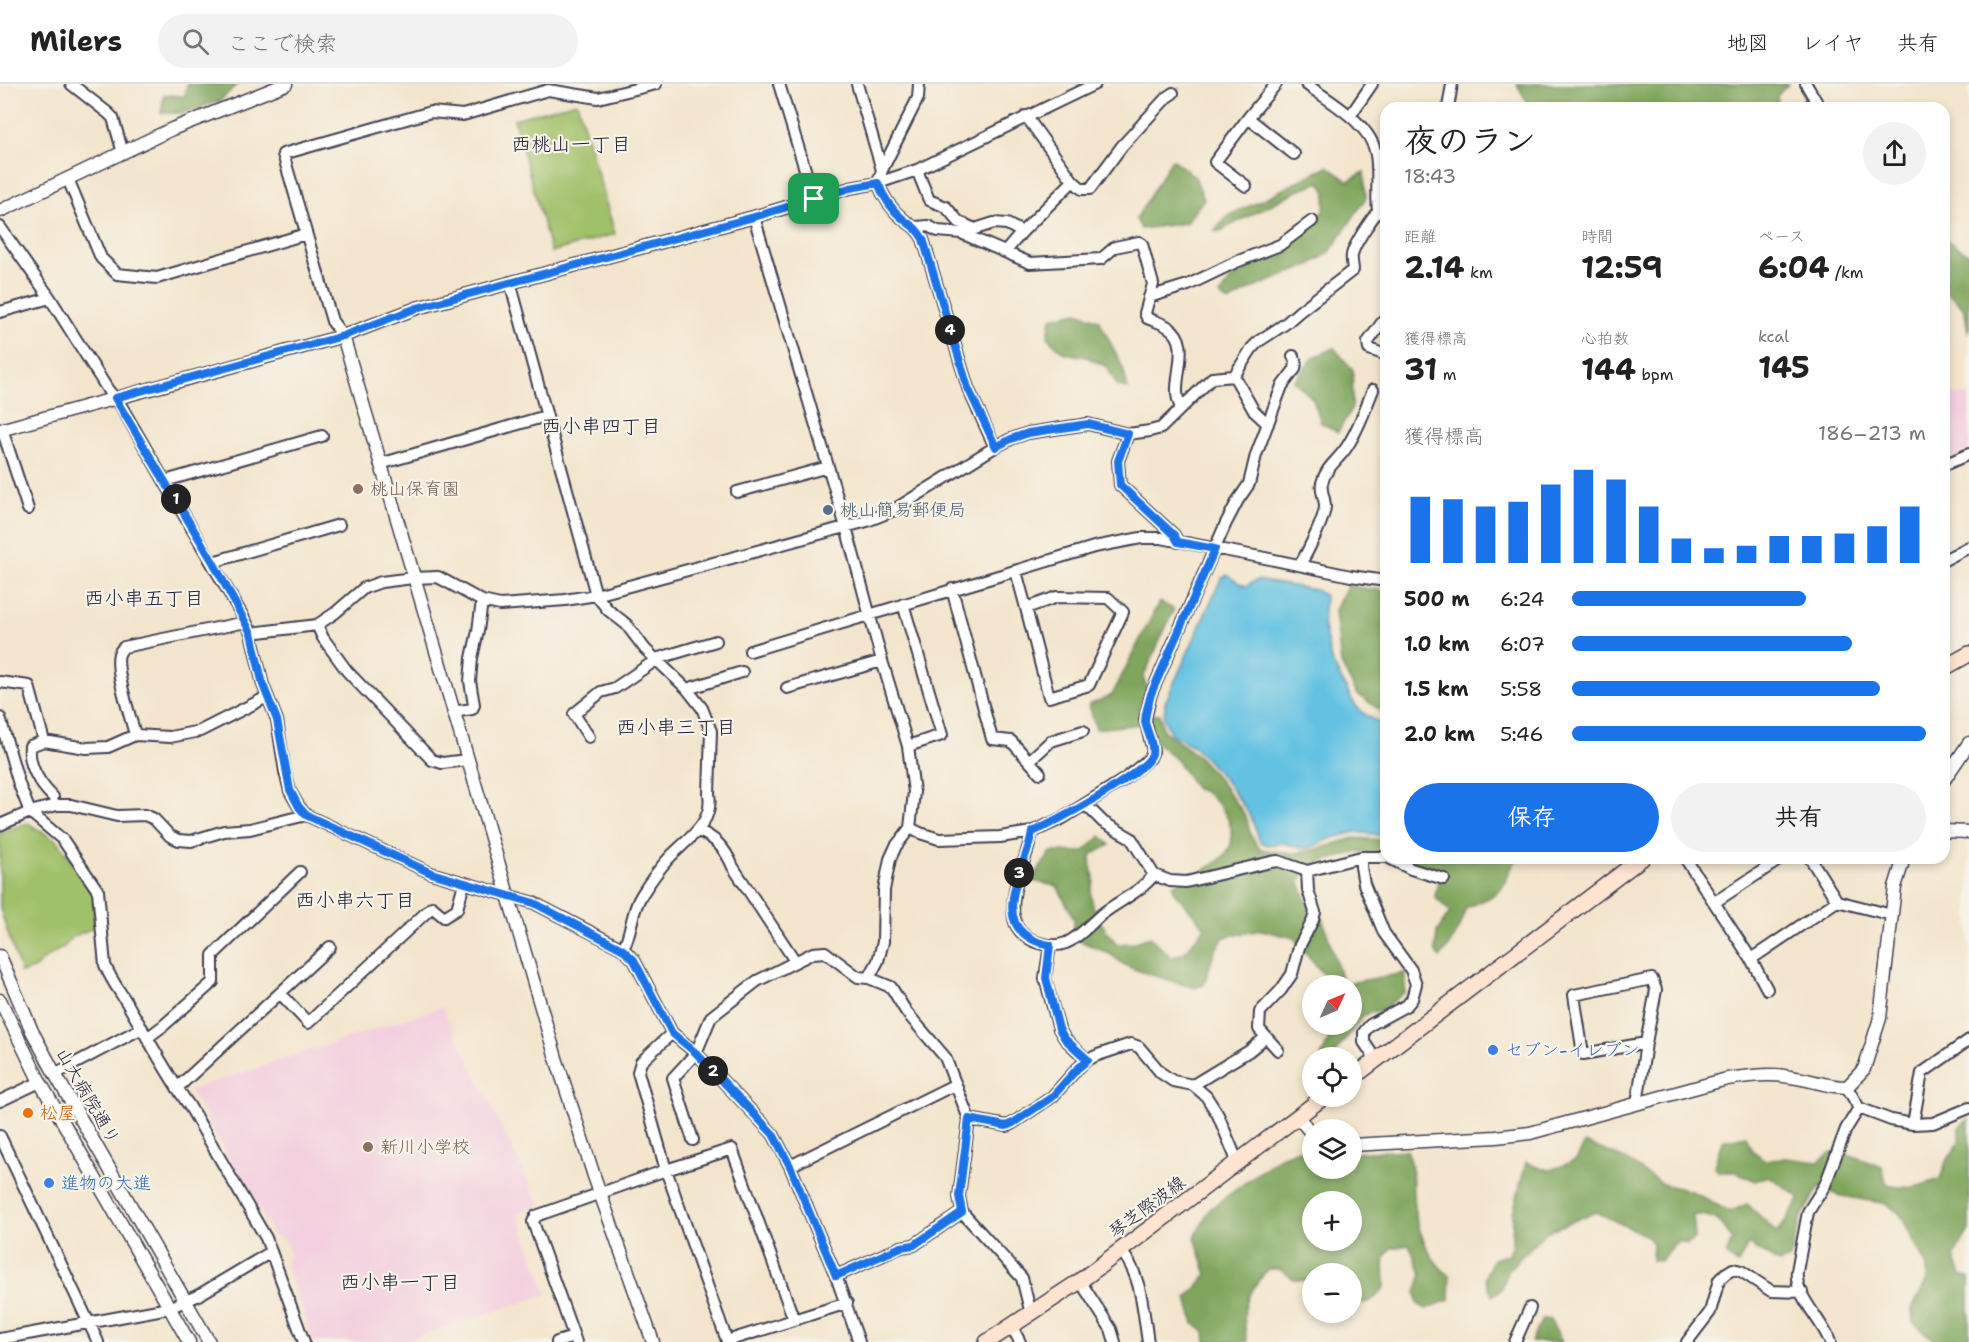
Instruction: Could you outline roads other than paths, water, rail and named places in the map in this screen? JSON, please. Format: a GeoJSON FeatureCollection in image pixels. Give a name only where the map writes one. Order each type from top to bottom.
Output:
{"type":"FeatureCollection","features":[{"type":"Feature","properties":{"kind":"main road"},"geometry":{"type":"LineString","coordinates":[[1950,665],[1969,654]]}},
{"type":"Feature","properties":{"kind":"main road"},"geometry":{"type":"LineString","coordinates":[[1362,1070],[1634,864]]}},
{"type":"Feature","properties":{"kind":"main road","name":"琴芝際波線"},"geometry":{"type":"LineString","coordinates":[[987,1342],[1080,1281],[1311,1107]]}},
{"type":"Feature","properties":{"kind":"street"},"geometry":{"type":"LineString","coordinates":[[71,84],[113,118],[123,153]]}},
{"type":"Feature","properties":{"kind":"street"},"geometry":{"type":"LineString","coordinates":[[0,211],[206,115],[286,84]]}},
{"type":"Feature","properties":{"kind":"street"},"geometry":{"type":"LineString","coordinates":[[653,1342],[555,1058],[343,336],[332,321],[283,154],[431,112],[463,115],[548,90],[598,98],[656,84]]}},
{"type":"Feature","properties":{"kind":"street"},"geometry":{"type":"LineString","coordinates":[[779,84],[814,199]]}},
{"type":"Feature","properties":{"kind":"street"},"geometry":{"type":"LineString","coordinates":[[857,84],[882,170]]}},
{"type":"Feature","properties":{"kind":"street"},"geometry":{"type":"LineString","coordinates":[[919,84],[918,98],[882,170],[878,183],[893,208],[903,219],[916,227],[923,239],[968,388],[996,447]]}},
{"type":"Feature","properties":{"kind":"street"},"geometry":{"type":"LineString","coordinates":[[28,509],[1,429],[343,336],[417,308],[754,217],[850,188],[878,183],[917,170],[1095,84]]}},
{"type":"Feature","properties":{"kind":"street"},"geometry":{"type":"LineString","coordinates":[[1246,186],[1215,162],[1276,84]]}},
{"type":"Feature","properties":{"kind":"street"},"geometry":{"type":"LineString","coordinates":[[1305,84],[1350,116],[1368,133],[1376,153],[1378,211]]}},
{"type":"Feature","properties":{"kind":"street"},"geometry":{"type":"LineString","coordinates":[[1350,116],[1372,84]]}},
{"type":"Feature","properties":{"kind":"street"},"geometry":{"type":"LineString","coordinates":[[1449,102],[1452,84]]}},
{"type":"Feature","properties":{"kind":"street"},"geometry":{"type":"LineString","coordinates":[[1806,84],[1816,100],[1814,102]]}},
{"type":"Feature","properties":{"kind":"street"},"geometry":{"type":"LineString","coordinates":[[1026,116],[1073,181],[1082,189],[1090,189],[1122,146],[1173,93]]}},
{"type":"Feature","properties":{"kind":"street"},"geometry":{"type":"LineString","coordinates":[[1248,118],[1294,154]]}},
{"type":"Feature","properties":{"kind":"street"},"geometry":{"type":"LineString","coordinates":[[917,170],[929,200],[946,207],[966,226],[975,229],[994,223],[1007,224],[1022,232]]}},
{"type":"Feature","properties":{"kind":"street"},"geometry":{"type":"LineString","coordinates":[[68,179],[101,258],[117,274],[157,278],[306,234]]}},
{"type":"Feature","properties":{"kind":"street"},"geometry":{"type":"LineString","coordinates":[[1006,251],[1073,181]]}},
{"type":"Feature","properties":{"kind":"street"},"geometry":{"type":"LineString","coordinates":[[1234,376],[1259,341],[1285,324],[1353,270],[1351,256],[1380,208]]}},
{"type":"Feature","properties":{"kind":"street"},"geometry":{"type":"LineString","coordinates":[[754,217],[908,746],[914,792],[910,828],[896,846],[890,859],[884,890],[883,942],[878,961],[869,978]]}},
{"type":"Feature","properties":{"kind":"street"},"geometry":{"type":"LineString","coordinates":[[1149,297],[1188,285],[1280,244],[1312,221]]}},
{"type":"Feature","properties":{"kind":"street"},"geometry":{"type":"LineString","coordinates":[[916,227],[928,226],[938,231],[961,233],[1030,263],[1101,259],[1115,247],[1139,242],[1145,250],[1153,284],[1145,314],[1147,318],[1169,327],[1178,338],[1180,349],[1177,393],[1181,407]]}},
{"type":"Feature","properties":{"kind":"street"},"geometry":{"type":"LineString","coordinates":[[0,227],[50,298],[115,398],[213,562],[246,622],[251,633],[267,697],[277,720],[290,790],[299,807],[306,815],[431,873],[534,903],[622,949],[634,960],[672,1033],[696,1053],[773,1134],[790,1166],[836,1276],[859,1342]]}},
{"type":"Feature","properties":{"kind":"street"},"geometry":{"type":"LineString","coordinates":[[510,282],[596,595],[608,610],[626,624],[656,660],[687,689],[702,708],[711,731],[710,804],[705,821],[698,831],[667,860],[640,897],[622,949]]}},
{"type":"Feature","properties":{"kind":"street"},"geometry":{"type":"LineString","coordinates":[[0,312],[50,298]]}},
{"type":"Feature","properties":{"kind":"street"},"geometry":{"type":"LineString","coordinates":[[1380,325],[1368,342],[1369,349],[1380,353]]}},
{"type":"Feature","properties":{"kind":"street"},"geometry":{"type":"LineString","coordinates":[[910,828],[939,839],[1000,837],[1032,832],[1063,818],[1125,779],[1150,758],[1152,751],[1145,720],[1151,694],[1215,549],[1238,500],[1249,484],[1256,455],[1282,386],[1295,369],[1296,362],[1293,356]]}},
{"type":"Feature","properties":{"kind":"street"},"geometry":{"type":"LineString","coordinates":[[251,633],[317,625],[364,588],[381,582],[413,578],[438,577],[482,601],[500,605],[596,595],[846,527],[892,511],[996,447],[1028,433],[1088,424],[1128,434],[1161,428],[1212,378],[1234,376]]}},
{"type":"Feature","properties":{"kind":"street"},"geometry":{"type":"LineString","coordinates":[[1234,376],[1254,411],[1268,423]]}},
{"type":"Feature","properties":{"kind":"street"},"geometry":{"type":"LineString","coordinates":[[1300,565],[1310,547],[1325,507],[1322,483],[1330,464],[1343,453],[1360,423],[1373,390]]}},
{"type":"Feature","properties":{"kind":"street"},"geometry":{"type":"LineString","coordinates":[[380,464],[546,416]]}},
{"type":"Feature","properties":{"kind":"street"},"geometry":{"type":"LineString","coordinates":[[1128,434],[1118,461],[1120,485],[1174,535],[1178,542]]}},
{"type":"Feature","properties":{"kind":"street"},"geometry":{"type":"LineString","coordinates":[[165,481],[322,436]]}},
{"type":"Feature","properties":{"kind":"street"},"geometry":{"type":"LineString","coordinates":[[1950,462],[1969,454]]}},
{"type":"Feature","properties":{"kind":"street"},"geometry":{"type":"LineString","coordinates":[[737,492],[828,467]]}},
{"type":"Feature","properties":{"kind":"street"},"geometry":{"type":"LineString","coordinates":[[213,562],[339,525]]}},
{"type":"Feature","properties":{"kind":"street"},"geometry":{"type":"LineString","coordinates":[[750,651],[1094,547],[1141,538],[1161,538],[1380,580]]}},
{"type":"Feature","properties":{"kind":"street"},"geometry":{"type":"LineString","coordinates":[[1950,557],[1969,547]]}},
{"type":"Feature","properties":{"kind":"street"},"geometry":{"type":"LineString","coordinates":[[1016,571],[1049,697],[1089,685],[1123,612],[1108,598],[1057,597],[1026,608]]}},
{"type":"Feature","properties":{"kind":"street"},"geometry":{"type":"LineString","coordinates":[[952,590],[992,739],[1011,741],[1040,773]]}},
{"type":"Feature","properties":{"kind":"street"},"geometry":{"type":"LineString","coordinates":[[453,712],[472,708],[474,705],[470,681],[482,601]]}},
{"type":"Feature","properties":{"kind":"street"},"geometry":{"type":"LineString","coordinates":[[903,604],[942,735],[908,746]]}},
{"type":"Feature","properties":{"kind":"street"},"geometry":{"type":"LineString","coordinates":[[135,735],[119,667],[118,655],[124,646],[246,622]]}},
{"type":"Feature","properties":{"kind":"street"},"geometry":{"type":"LineString","coordinates":[[317,625],[323,638],[346,671],[432,760],[442,763],[467,760]]}},
{"type":"Feature","properties":{"kind":"street"},"geometry":{"type":"LineString","coordinates":[[589,737],[574,714],[601,692],[615,688],[659,658],[716,642]]}},
{"type":"Feature","properties":{"kind":"street"},"geometry":{"type":"LineString","coordinates":[[787,688],[882,661]]}},
{"type":"Feature","properties":{"kind":"street"},"geometry":{"type":"LineString","coordinates":[[687,689],[742,672]]}},
{"type":"Feature","properties":{"kind":"street"},"geometry":{"type":"LineString","coordinates":[[0,682],[29,686],[44,741]]}},
{"type":"Feature","properties":{"kind":"street"},"geometry":{"type":"LineString","coordinates":[[53,797],[37,776],[29,754],[30,747],[44,741],[86,748],[108,747],[135,735],[148,734],[161,737],[200,731],[267,697]]}},
{"type":"Feature","properties":{"kind":"street"},"geometry":{"type":"LineString","coordinates":[[0,718],[19,784],[30,812],[63,840],[98,891],[105,965],[266,1238],[304,1342]]}},
{"type":"Feature","properties":{"kind":"street"},"geometry":{"type":"LineString","coordinates":[[1029,761],[1051,741],[1083,731]]}},
{"type":"Feature","properties":{"kind":"street"},"geometry":{"type":"LineString","coordinates":[[1950,771],[1969,743]]}},
{"type":"Feature","properties":{"kind":"street"},"geometry":{"type":"LineString","coordinates":[[1085,804],[1103,822],[1131,838],[1154,876],[1170,881],[1186,882],[1278,861],[1307,871],[1361,857],[1380,857]]}},
{"type":"Feature","properties":{"kind":"street"},"geometry":{"type":"LineString","coordinates":[[0,825],[30,812],[71,805],[117,816],[145,815],[154,819],[170,836],[179,840],[191,841],[224,831],[250,829],[306,815]]}},
{"type":"Feature","properties":{"kind":"street"},"geometry":{"type":"LineString","coordinates":[[698,831],[713,838],[727,854],[733,867],[795,961]]}},
{"type":"Feature","properties":{"kind":"street"},"geometry":{"type":"LineString","coordinates":[[1950,831],[1969,832]]}},
{"type":"Feature","properties":{"kind":"street"},"geometry":{"type":"LineString","coordinates":[[1032,832],[1015,886],[1015,921],[1017,928],[1034,940],[1050,945],[1068,942],[1154,876]]}},
{"type":"Feature","properties":{"kind":"street"},"geometry":{"type":"LineString","coordinates":[[1361,857],[1360,867],[1364,884],[1384,933],[1411,970],[1416,984],[1412,999],[1407,1005],[1370,1025],[1364,1032],[1364,1042],[1376,1060]]}},
{"type":"Feature","properties":{"kind":"street"},"geometry":{"type":"LineString","coordinates":[[1401,864],[1444,879]]}},
{"type":"Feature","properties":{"kind":"street"},"geometry":{"type":"LineString","coordinates":[[1689,864],[1751,959],[1767,989]]}},
{"type":"Feature","properties":{"kind":"street"},"geometry":{"type":"LineString","coordinates":[[1715,903],[1773,864]]}},
{"type":"Feature","properties":{"kind":"street"},"geometry":{"type":"LineString","coordinates":[[1814,864],[1837,901],[1892,915]]}},
{"type":"Feature","properties":{"kind":"street"},"geometry":{"type":"LineString","coordinates":[[1362,1144],[1530,1133],[1727,1079],[1754,1075],[1788,1076],[1837,1087],[1847,1087],[1864,1069],[1880,1018],[1895,887],[1902,864]]}},
{"type":"Feature","properties":{"kind":"street"},"geometry":{"type":"LineString","coordinates":[[1278,1050],[1259,1029],[1260,1012],[1281,990],[1292,974],[1299,948],[1313,920],[1315,912],[1308,890],[1307,871]]}},
{"type":"Feature","properties":{"kind":"street"},"geometry":{"type":"LineString","coordinates":[[55,1074],[163,1026],[213,982],[213,955],[300,872]]}},
{"type":"Feature","properties":{"kind":"street"},"geometry":{"type":"LineString","coordinates":[[280,993],[308,1023],[432,907],[444,917],[458,909],[464,883]]}},
{"type":"Feature","properties":{"kind":"street"},"geometry":{"type":"LineString","coordinates":[[1751,959],[1837,901]]}},
{"type":"Feature","properties":{"kind":"street"},"geometry":{"type":"LineString","coordinates":[[1050,945],[1046,978],[1059,1029],[1065,1039],[1088,1060]]}},
{"type":"Feature","properties":{"kind":"street"},"geometry":{"type":"LineString","coordinates":[[177,1088],[330,947]]}},
{"type":"Feature","properties":{"kind":"street"},"geometry":{"type":"LineString","coordinates":[[693,1140],[673,1078],[696,1053],[711,1017],[757,981],[813,953],[825,952],[858,976],[891,987],[907,1013],[945,1057],[969,1119],[959,1196],[962,1212],[1022,1278],[1031,1314]]}},
{"type":"Feature","properties":{"kind":"street","name":"山大病院通り"},"geometry":{"type":"LineString","coordinates":[[0,956],[32,1031],[55,1074],[209,1342]]}},
{"type":"Feature","properties":{"kind":"street"},"geometry":{"type":"LineString","coordinates":[[1637,1104],[1656,990],[1652,980],[1574,995],[1583,1054],[1646,1043]]}},
{"type":"Feature","properties":{"kind":"street","name":"山大病院通り"},"geometry":{"type":"LineString","coordinates":[[0,1000],[40,1082],[189,1342]]}},
{"type":"Feature","properties":{"kind":"street"},"geometry":{"type":"LineString","coordinates":[[672,1033],[641,1062],[638,1072],[666,1170],[727,1341],[847,1303]]}},
{"type":"Feature","properties":{"kind":"street"},"geometry":{"type":"LineString","coordinates":[[1193,1084],[1249,1051],[1266,1037]]}},
{"type":"Feature","properties":{"kind":"street"},"geometry":{"type":"LineString","coordinates":[[1913,1124],[1922,1073],[1969,1040]]}},
{"type":"Feature","properties":{"kind":"street"},"geometry":{"type":"LineString","coordinates":[[969,1119],[1006,1126],[1013,1123],[1052,1097],[1088,1060],[1131,1044],[1139,1047],[1161,1073],[1173,1081],[1193,1084],[1206,1096],[1218,1115],[1238,1163]]}},
{"type":"Feature","properties":{"kind":"street"},"geometry":{"type":"LineString","coordinates":[[0,1101],[40,1082]]}},
{"type":"Feature","properties":{"kind":"street"},"geometry":{"type":"LineString","coordinates":[[790,1166],[956,1084]]}},
{"type":"Feature","properties":{"kind":"street"},"geometry":{"type":"LineString","coordinates":[[1847,1087],[1859,1108],[1891,1120],[1913,1124],[1933,1123],[1969,1108]]}},
{"type":"Feature","properties":{"kind":"street"},"geometry":{"type":"LineString","coordinates":[[1830,1342],[1796,1280],[1808,1212],[1825,1185],[1846,1129],[1859,1108]]}},
{"type":"Feature","properties":{"kind":"street"},"geometry":{"type":"LineString","coordinates":[[1298,1117],[1302,1122]]}},
{"type":"Feature","properties":{"kind":"street"},"geometry":{"type":"LineString","coordinates":[[1,1141],[98,1342]]}},
{"type":"Feature","properties":{"kind":"street"},"geometry":{"type":"LineString","coordinates":[[557,1342],[575,1339],[533,1222],[536,1216],[732,1149],[794,1320]]}},
{"type":"Feature","properties":{"kind":"street"},"geometry":{"type":"LineString","coordinates":[[836,1276],[901,1247],[914,1245],[962,1212]]}},
{"type":"Feature","properties":{"kind":"street"},"geometry":{"type":"LineString","coordinates":[[1121,1251],[1131,1263],[1138,1283],[1148,1342]]}},
{"type":"Feature","properties":{"kind":"street"},"geometry":{"type":"LineString","coordinates":[[0,1339],[169,1308],[197,1296],[271,1252]]}},
{"type":"Feature","properties":{"kind":"street"},"geometry":{"type":"LineString","coordinates":[[1687,1342],[1710,1312],[1719,1280],[1733,1269],[1741,1271],[1771,1291],[1802,1292]]}},
{"type":"Feature","properties":{"kind":"street"},"geometry":{"type":"LineString","coordinates":[[1080,1281],[1110,1329],[1115,1342]]}},
{"type":"Feature","properties":{"kind":"street"},"geometry":{"type":"LineString","coordinates":[[1515,1342],[1530,1308]]}},
{"type":"Feature","properties":{"kind":"street"},"geometry":{"type":"LineString","coordinates":[[1012,1327],[1020,1342]]}},
{"type":"Feature","properties":{"kind":"water"},"geometry":{"type":"Polygon","coordinates":[[[1227,575],[1246,586],[1257,580],[1316,590],[1325,596],[1323,623],[1331,660],[1355,705],[1380,723],[1380,835],[1356,832],[1332,838],[1310,848],[1285,843],[1268,845],[1260,842],[1250,815],[1225,780],[1192,745],[1171,734],[1164,719],[1165,703],[1221,579],[1227,575]]]}},
{"type":"Feature","properties":{"kind":"place","name":"桃山保育園"},"geometry":{"type":"Point","coordinates":[358,489]}},
{"type":"Feature","properties":{"kind":"place","name":"桃山簡易郵便局"},"geometry":{"type":"Point","coordinates":[828,510]}},
{"type":"Feature","properties":{"kind":"place","name":"セブン-イレブン"},"geometry":{"type":"Point","coordinates":[1493,1050]}},
{"type":"Feature","properties":{"kind":"place","name":"松屋"},"geometry":{"type":"Point","coordinates":[28,1113]}},
{"type":"Feature","properties":{"kind":"place","name":"新川小学校"},"geometry":{"type":"Point","coordinates":[368,1147]}},
{"type":"Feature","properties":{"kind":"place","name":"進物の大進"},"geometry":{"type":"Point","coordinates":[49,1183]}},
{"type":"Feature","properties":{"kind":"district","name":"西桃山一丁目"},"geometry":{"type":"Point","coordinates":[571,144]}},
{"type":"Feature","properties":{"kind":"district","name":"西小串四丁目"},"geometry":{"type":"Point","coordinates":[601,426]}},
{"type":"Feature","properties":{"kind":"district","name":"西小串五丁目"},"geometry":{"type":"Point","coordinates":[144,598]}},
{"type":"Feature","properties":{"kind":"district","name":"西小串三丁目"},"geometry":{"type":"Point","coordinates":[676,727]}},
{"type":"Feature","properties":{"kind":"district","name":"西小串六丁目"},"geometry":{"type":"Point","coordinates":[355,900]}},
{"type":"Feature","properties":{"kind":"district","name":"西小串一丁目"},"geometry":{"type":"Point","coordinates":[400,1282]}}]}
